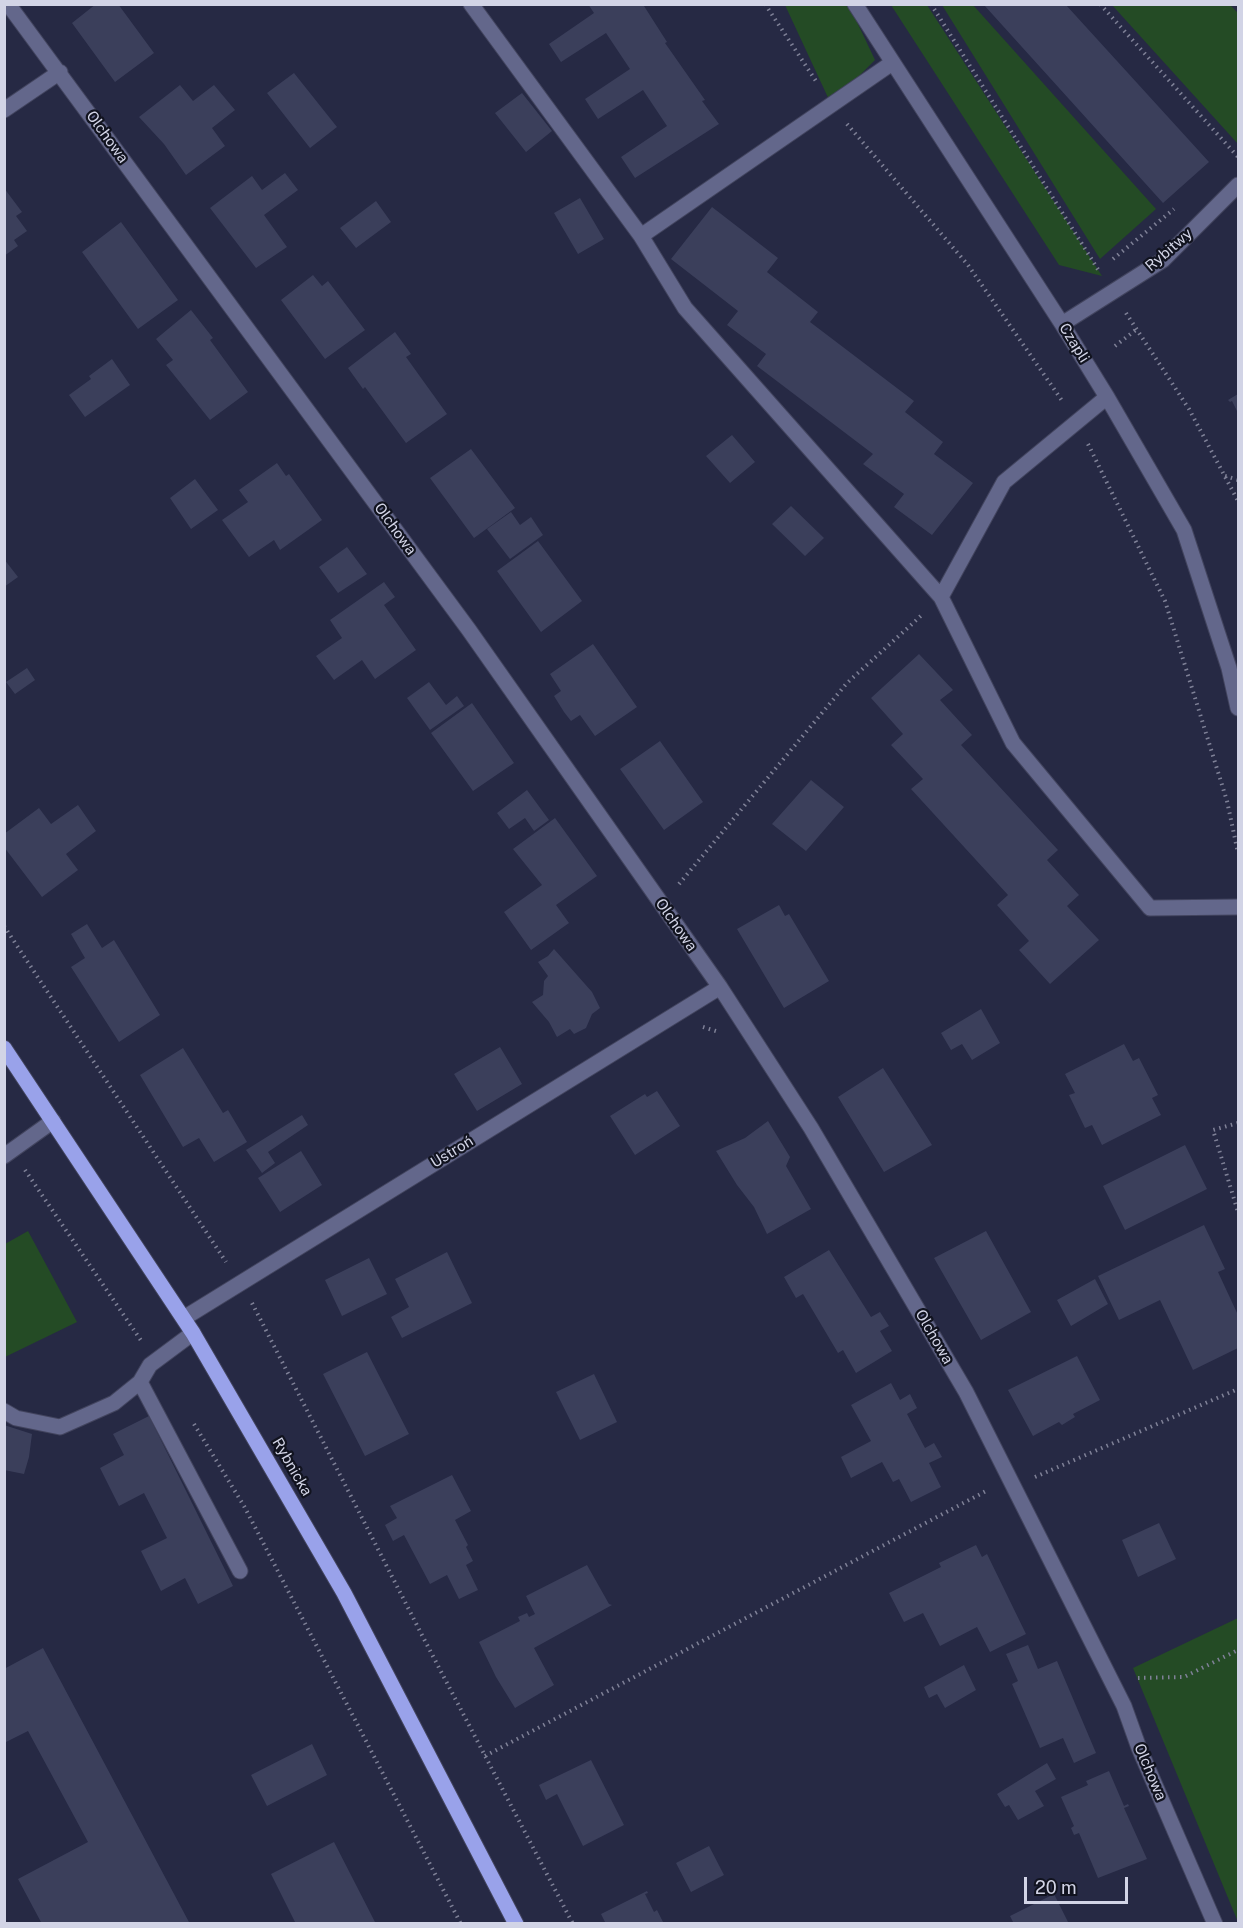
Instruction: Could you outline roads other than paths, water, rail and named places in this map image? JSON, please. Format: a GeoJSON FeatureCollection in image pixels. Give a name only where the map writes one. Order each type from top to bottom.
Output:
{"type":"FeatureCollection","features":[{"type":"Feature","properties":{"kind":"main road","name":"Rybnicka"},"geometry":{"type":"LineString","coordinates":[[4,1048],[193,1333],[344,1593],[516,1923]]}},
{"type":"Feature","properties":{"kind":"street","name":"Olchowa"},"geometry":{"type":"LineString","coordinates":[[8,4],[469,630],[720,987],[811,1128],[966,1392],[1124,1706],[1139,1748],[1215,1923]]}},
{"type":"Feature","properties":{"kind":"street"},"geometry":{"type":"LineString","coordinates":[[471,4],[641,236],[685,308],[941,597],[1013,743],[1150,908],[1239,907]]}},
{"type":"Feature","properties":{"kind":"street","name":"Czapli"},"geometry":{"type":"LineString","coordinates":[[855,4],[1062,324],[1107,396],[1184,530],[1239,708]]}},
{"type":"Feature","properties":{"kind":"street"},"geometry":{"type":"LineString","coordinates":[[641,236],[892,63]]}},
{"type":"Feature","properties":{"kind":"street"},"geometry":{"type":"LineString","coordinates":[[4,110],[60,72]]}},
{"type":"Feature","properties":{"kind":"street","name":"Rybitwy"},"geometry":{"type":"LineString","coordinates":[[1062,324],[1163,260],[1239,185]]}},
{"type":"Feature","properties":{"kind":"street"},"geometry":{"type":"LineString","coordinates":[[941,597],[1004,482],[1107,396]]}},
{"type":"Feature","properties":{"kind":"street","name":"Ustroń"},"geometry":{"type":"LineString","coordinates":[[184,1318],[720,987]]}},
{"type":"Feature","properties":{"kind":"street"},"geometry":{"type":"LineString","coordinates":[[8,1153],[53,1121]]}},
{"type":"Feature","properties":{"kind":"street"},"geometry":{"type":"LineString","coordinates":[[4,1411],[16,1418],[60,1427],[114,1403],[141,1383],[150,1365],[193,1333]]}},
{"type":"Feature","properties":{"kind":"street"},"geometry":{"type":"LineString","coordinates":[[141,1383],[240,1571]]}}]}
